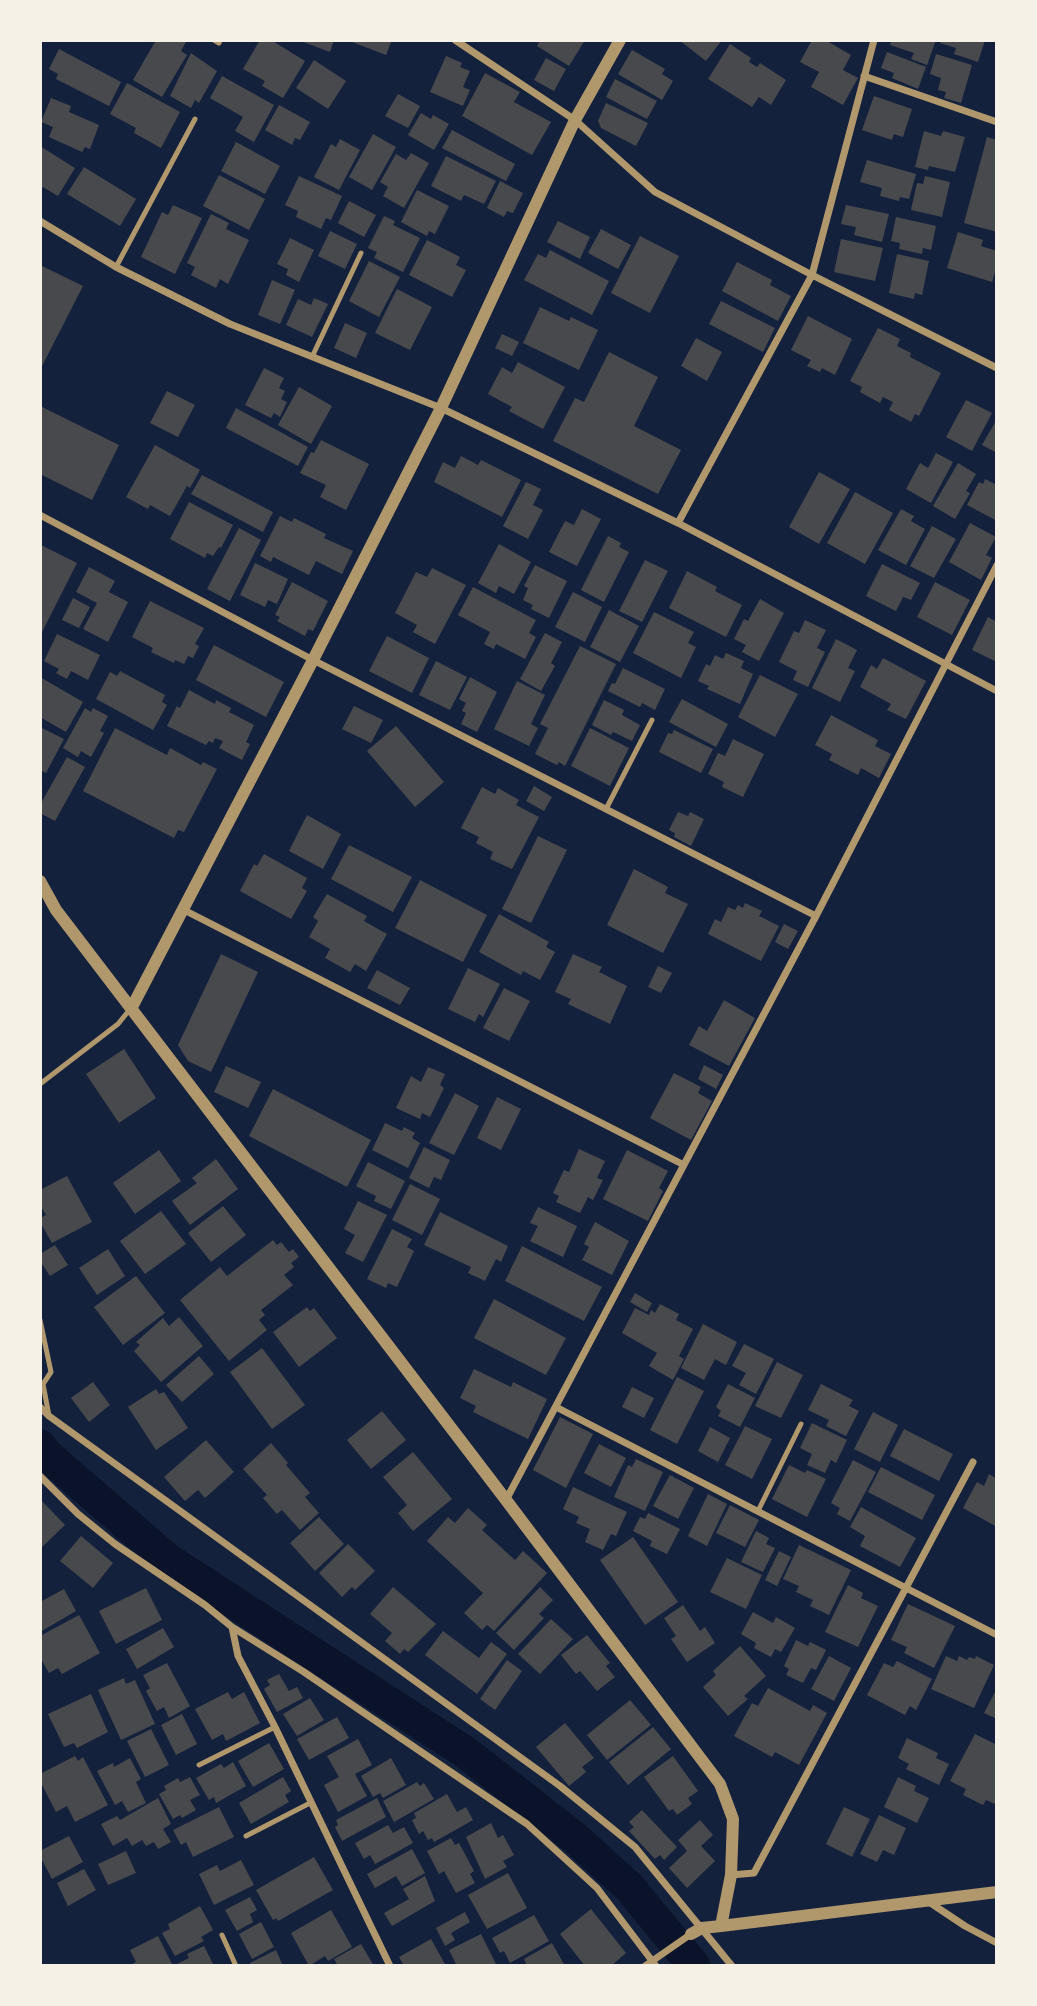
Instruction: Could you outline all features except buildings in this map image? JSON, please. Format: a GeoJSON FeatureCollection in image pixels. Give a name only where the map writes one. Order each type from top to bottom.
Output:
{"type":"FeatureCollection","features":[{"type":"Feature","properties":{"kind":"street"},"geometry":{"type":"LineString","coordinates":[[455,40],[575,120],[655,192],[997,368]]}},
{"type":"Feature","properties":{"kind":"street"},"geometry":{"type":"LineString","coordinates":[[132,1007],[441,408],[575,120],[620,40]]}},
{"type":"Feature","properties":{"kind":"street"},"geometry":{"type":"LineString","coordinates":[[678,523],[812,275],[874,40]]}},
{"type":"Feature","properties":{"kind":"street"},"geometry":{"type":"LineString","coordinates":[[864,76],[997,122]]}},
{"type":"Feature","properties":{"kind":"street"},"geometry":{"type":"LineString","coordinates":[[40,221],[116,267],[230,324],[441,408],[678,523],[997,691]]}},
{"type":"Feature","properties":{"kind":"street"},"geometry":{"type":"LineString","coordinates":[[40,515],[313,660],[817,916]]}},
{"type":"Feature","properties":{"kind":"street"},"geometry":{"type":"LineString","coordinates":[[506,1500],[817,916],[997,565]]}},
{"type":"Feature","properties":{"kind":"street"},"geometry":{"type":"LineString","coordinates":[[40,881],[56,910],[720,1784],[733,1819],[731,1875],[722,1926]]}},
{"type":"Feature","properties":{"kind":"street"},"geometry":{"type":"LineString","coordinates":[[182,909],[684,1165]]}},
{"type":"Feature","properties":{"kind":"street"},"geometry":{"type":"LineString","coordinates":[[40,1407],[561,1786],[635,1846],[697,1931],[732,1966]]}},
{"type":"Feature","properties":{"kind":"street"},"geometry":{"type":"LineString","coordinates":[[556,1407],[997,1635]]}},
{"type":"Feature","properties":{"kind":"street"},"geometry":{"type":"LineString","coordinates":[[731,1875],[754,1873],[973,1461]]}},
{"type":"Feature","properties":{"kind":"street"},"geometry":{"type":"LineString","coordinates":[[40,1476],[78,1514],[115,1544],[205,1605],[232,1627],[304,1672],[527,1824],[597,1888],[651,1964],[697,1931],[997,1892]]}},
{"type":"Feature","properties":{"kind":"street"},"geometry":{"type":"LineString","coordinates":[[232,1627],[238,1656],[312,1802],[390,1966]]}},
{"type":"Feature","properties":{"kind":"street"},"geometry":{"type":"LineString","coordinates":[[925,1900],[997,1943]]}},
{"type":"Feature","properties":{"kind":"lane"},"geometry":{"type":"LineString","coordinates":[[214,40],[219,43],[220,40]]}},
{"type":"Feature","properties":{"kind":"lane"},"geometry":{"type":"LineString","coordinates":[[116,267],[195,119]]}},
{"type":"Feature","properties":{"kind":"lane"},"geometry":{"type":"LineString","coordinates":[[312,357],[361,253]]}},
{"type":"Feature","properties":{"kind":"lane"},"geometry":{"type":"LineString","coordinates":[[606,809],[652,720]]}},
{"type":"Feature","properties":{"kind":"lane"},"geometry":{"type":"LineString","coordinates":[[40,1084],[118,1024],[132,1007]]}},
{"type":"Feature","properties":{"kind":"lane"},"geometry":{"type":"LineString","coordinates":[[40,1320],[51,1372],[43,1384],[49,1416]]}},
{"type":"Feature","properties":{"kind":"lane"},"geometry":{"type":"LineString","coordinates":[[758,1511],[801,1424]]}},
{"type":"Feature","properties":{"kind":"lane"},"geometry":{"type":"LineString","coordinates":[[199,1765],[275,1727]]}},
{"type":"Feature","properties":{"kind":"lane"},"geometry":{"type":"LineString","coordinates":[[246,1836],[312,1802]]}},
{"type":"Feature","properties":{"kind":"lane"},"geometry":{"type":"LineString","coordinates":[[222,1935],[236,1966]]}},
{"type":"Feature","properties":{"kind":"waterway"},"geometry":{"type":"LineString","coordinates":[[40,1446],[48,1456],[167,1559],[465,1752],[575,1838],[629,1887],[694,1966]]}}]}
